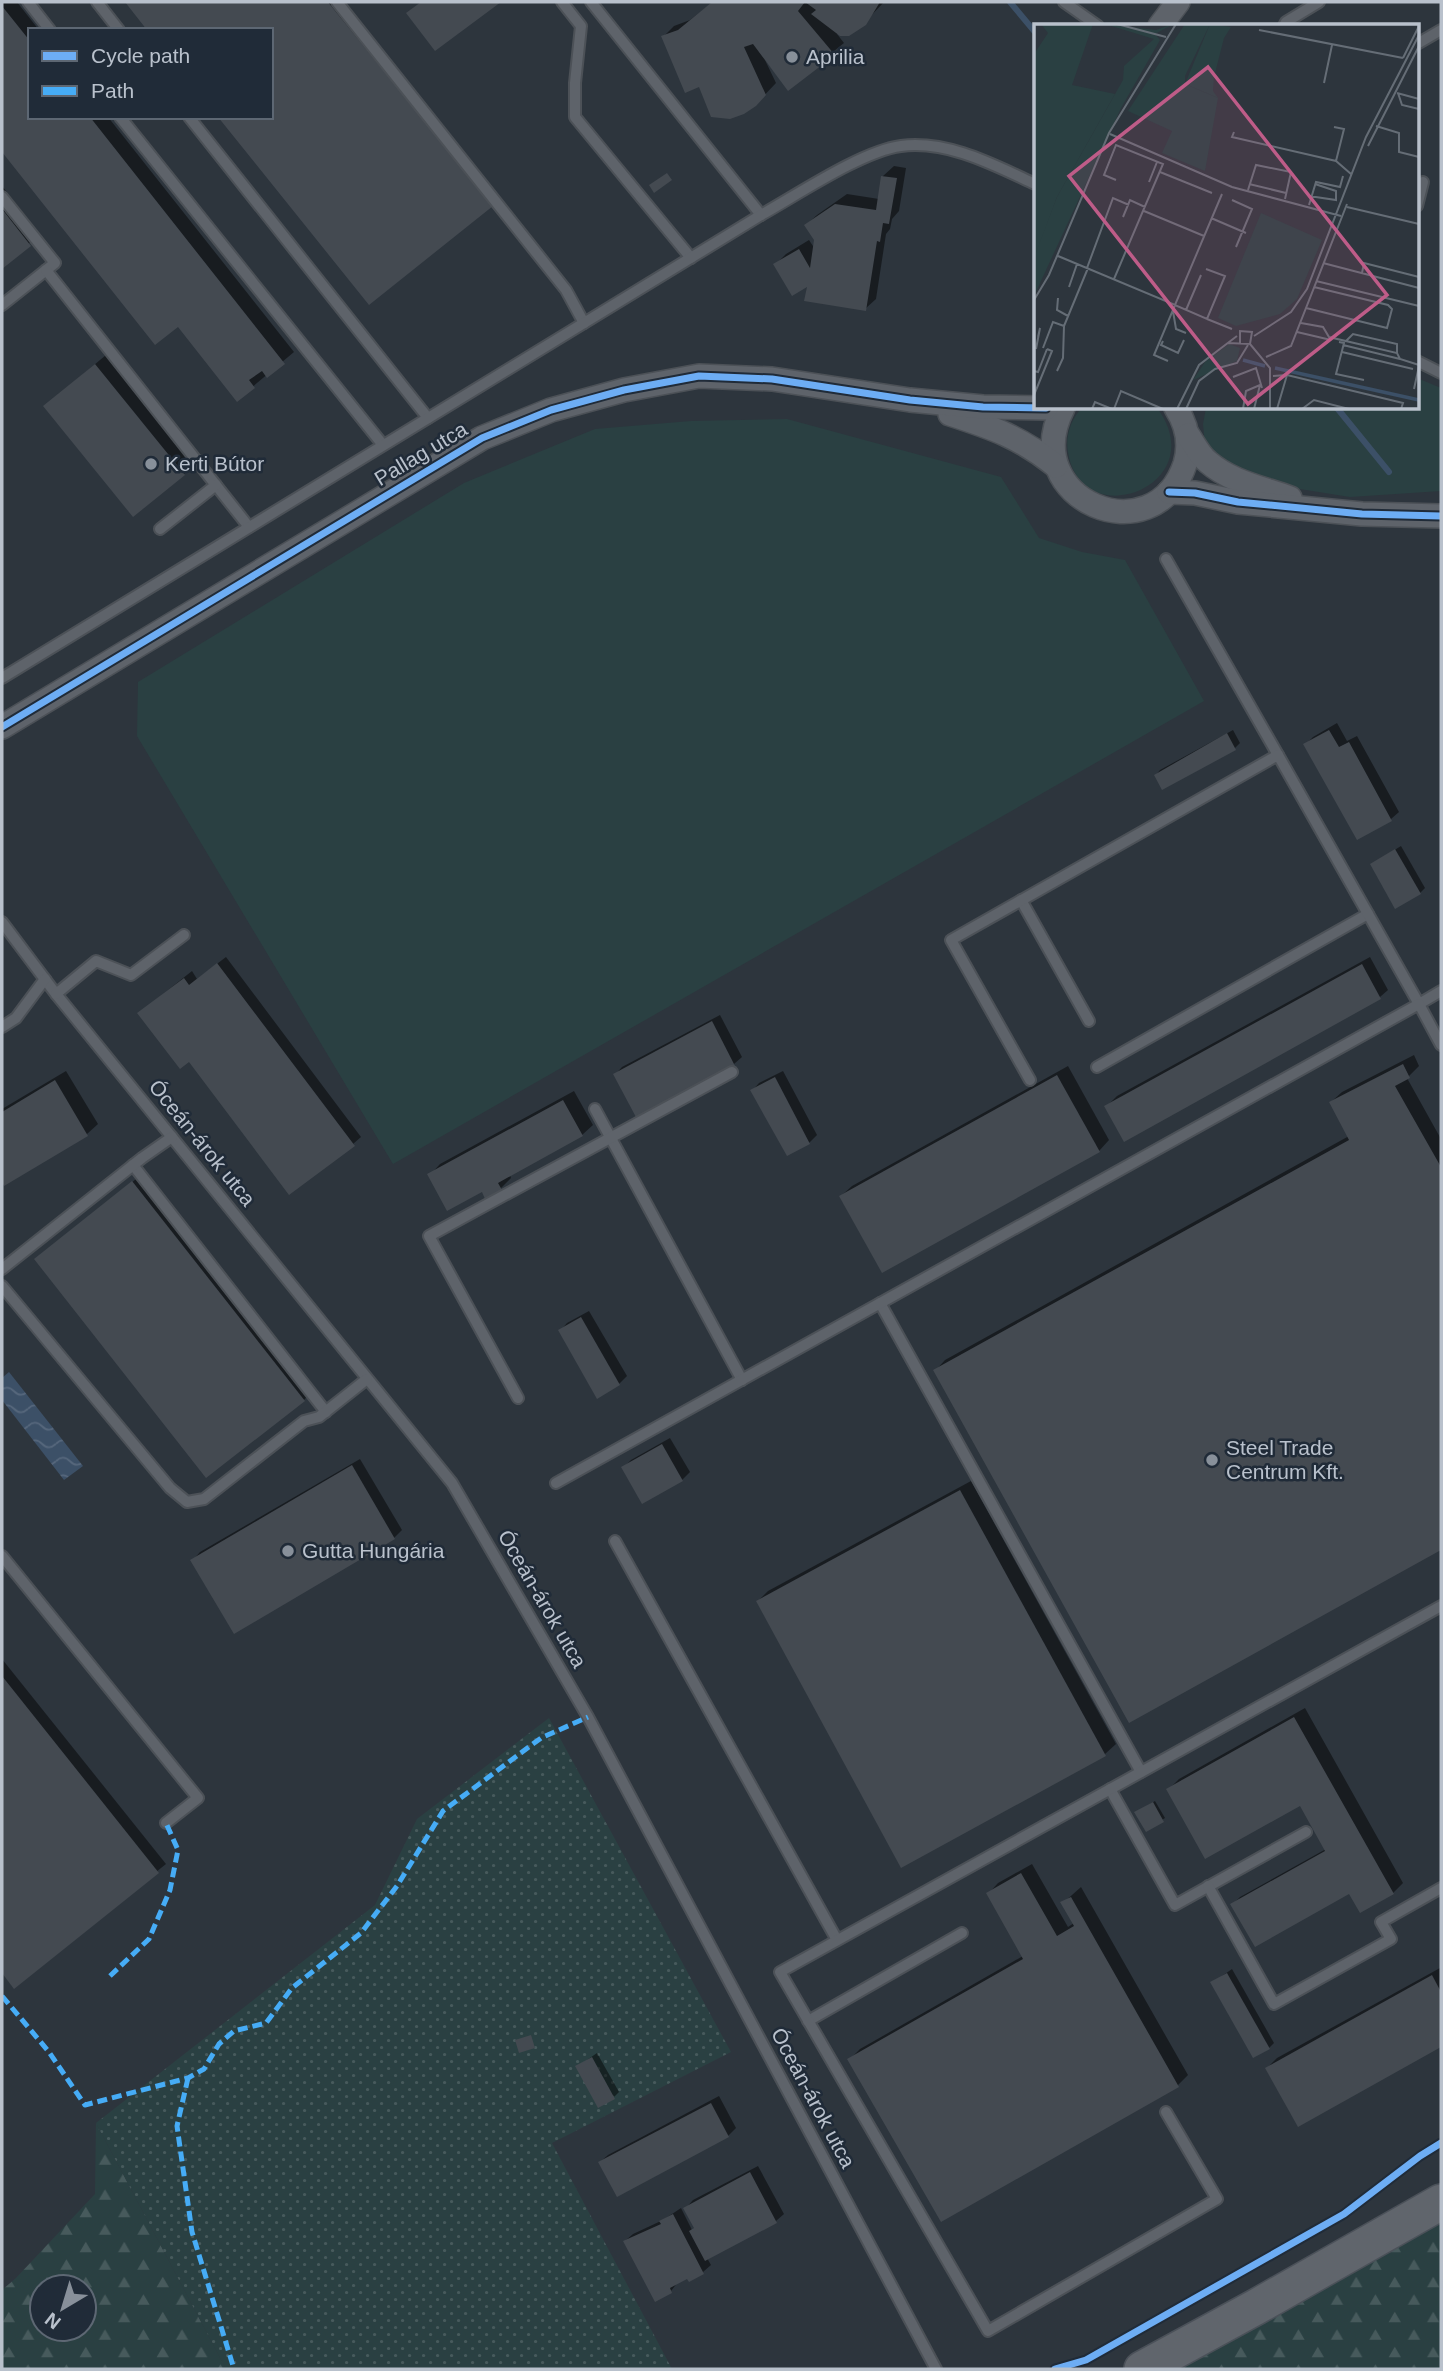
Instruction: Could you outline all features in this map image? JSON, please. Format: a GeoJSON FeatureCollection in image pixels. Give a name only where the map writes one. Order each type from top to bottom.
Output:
{"type":"FeatureCollection","features":[{"type":"Feature","properties":{"kind":"main road"},"geometry":{"type":"LineString","coordinates":[[1142,2369],[1441,2202]]}},
{"type":"Feature","properties":{"kind":"street"},"geometry":{"type":"LineString","coordinates":[[1162,24],[1178,2]]}},
{"type":"Feature","properties":{"kind":"street","name":"Pallag utca"},"geometry":{"type":"LineString","coordinates":[[2,727],[482,438],[551,410],[624,390],[699,376],[772,379],[910,400]]}},
{"type":"Feature","properties":{"kind":"street"},"geometry":{"type":"LineString","coordinates":[[910,400],[983,407],[1034,408]]}},
{"type":"Feature","properties":{"kind":"street"},"geometry":{"type":"LineString","coordinates":[[910,400],[1002,431],[1031,446],[1056,466]]}},
{"type":"Feature","properties":{"kind":"street"},"geometry":{"type":"LineString","coordinates":[[1062,410],[1057,418],[1052,442],[1056,466],[1067,486],[1084,501],[1105,510],[1129,512],[1151,505],[1169,492],[1181,475],[1187,456],[1185,418]]}},
{"type":"Feature","properties":{"kind":"street"},"geometry":{"type":"LineString","coordinates":[[1185,418],[1206,461],[1219,470],[1244,483],[1326,511]]}},
{"type":"Feature","properties":{"kind":"street"},"geometry":{"type":"LineString","coordinates":[[1169,492],[1195,493],[1261,505],[1326,511],[1441,516]]}},
{"type":"Feature","properties":{"kind":"lane"},"geometry":{"type":"LineString","coordinates":[[28,2],[48,28]]}},
{"type":"Feature","properties":{"kind":"lane"},"geometry":{"type":"LineString","coordinates":[[97,2],[117,28]]}},
{"type":"Feature","properties":{"kind":"lane"},"geometry":{"type":"LineString","coordinates":[[337,2],[566,290],[584,323]]}},
{"type":"Feature","properties":{"kind":"lane"},"geometry":{"type":"LineString","coordinates":[[562,2],[581,26],[575,83],[575,117],[691,258]]}},
{"type":"Feature","properties":{"kind":"lane"},"geometry":{"type":"LineString","coordinates":[[592,2],[761,215]]}},
{"type":"Feature","properties":{"kind":"lane"},"geometry":{"type":"LineString","coordinates":[[1064,2],[1095,24]]}},
{"type":"Feature","properties":{"kind":"lane"},"geometry":{"type":"LineString","coordinates":[[1285,24],[1319,2]]}},
{"type":"Feature","properties":{"kind":"lane"},"geometry":{"type":"LineString","coordinates":[[1418,43],[1441,30]]}},
{"type":"Feature","properties":{"kind":"lane"},"geometry":{"type":"LineString","coordinates":[[122,119],[383,445]]}},
{"type":"Feature","properties":{"kind":"lane"},"geometry":{"type":"LineString","coordinates":[[191,119],[428,418]]}},
{"type":"Feature","properties":{"kind":"lane","name":"Pallag utca"},"geometry":{"type":"LineString","coordinates":[[2,678],[761,215],[870,154],[902,146],[938,148],[980,158],[1034,184]]}},
{"type":"Feature","properties":{"kind":"lane"},"geometry":{"type":"LineString","coordinates":[[1418,202],[1423,182]]}},
{"type":"Feature","properties":{"kind":"lane"},"geometry":{"type":"LineString","coordinates":[[2,197],[55,263],[2,305]]}},
{"type":"Feature","properties":{"kind":"lane"},"geometry":{"type":"LineString","coordinates":[[46,270],[249,527]]}},
{"type":"Feature","properties":{"kind":"lane"},"geometry":{"type":"LineString","coordinates":[[1418,362],[1441,373]]}},
{"type":"Feature","properties":{"kind":"lane"},"geometry":{"type":"LineString","coordinates":[[160,529],[216,485]]}},
{"type":"Feature","properties":{"kind":"lane"},"geometry":{"type":"LineString","coordinates":[[1166,559],[1441,1045]]}},
{"type":"Feature","properties":{"kind":"lane"},"geometry":{"type":"LineString","coordinates":[[1030,1080],[951,940],[1278,755]]}},
{"type":"Feature","properties":{"kind":"lane"},"geometry":{"type":"LineString","coordinates":[[1021,900],[1089,1021]]}},
{"type":"Feature","properties":{"kind":"lane"},"geometry":{"type":"LineString","coordinates":[[1097,1067],[1368,915]]}},
{"type":"Feature","properties":{"kind":"lane","name":"Óceán-árok utca"},"geometry":{"type":"LineString","coordinates":[[2,922],[56,994],[452,1483],[588,1717],[936,2369]]}},
{"type":"Feature","properties":{"kind":"lane"},"geometry":{"type":"LineString","coordinates":[[56,994],[96,961],[131,975],[184,935]]}},
{"type":"Feature","properties":{"kind":"lane"},"geometry":{"type":"LineString","coordinates":[[2,1027],[16,1018],[45,979]]}},
{"type":"Feature","properties":{"kind":"lane"},"geometry":{"type":"LineString","coordinates":[[556,1483],[1441,991]]}},
{"type":"Feature","properties":{"kind":"lane"},"geometry":{"type":"LineString","coordinates":[[518,1398],[429,1236],[732,1072]]}},
{"type":"Feature","properties":{"kind":"lane"},"geometry":{"type":"LineString","coordinates":[[595,1109],[742,1380]]}},
{"type":"Feature","properties":{"kind":"lane"},"geometry":{"type":"LineString","coordinates":[[2,1269],[132,1165],[172,1137]]}},
{"type":"Feature","properties":{"kind":"lane"},"geometry":{"type":"LineString","coordinates":[[132,1165],[326,1412]]}},
{"type":"Feature","properties":{"kind":"lane"},"geometry":{"type":"LineString","coordinates":[[2,1286],[170,1488],[187,1502],[204,1499],[304,1421],[319,1417],[367,1379]]}},
{"type":"Feature","properties":{"kind":"lane"},"geometry":{"type":"LineString","coordinates":[[880,1303],[1141,1772]]}},
{"type":"Feature","properties":{"kind":"lane"},"geometry":{"type":"LineString","coordinates":[[615,1541],[837,1940]]}},
{"type":"Feature","properties":{"kind":"lane"},"geometry":{"type":"LineString","coordinates":[[2,1556],[198,1798],[166,1824]]}},
{"type":"Feature","properties":{"kind":"lane"},"geometry":{"type":"LineString","coordinates":[[1166,2112],[1217,2199],[988,2331],[780,1972],[1441,1606]]}},
{"type":"Feature","properties":{"kind":"lane"},"geometry":{"type":"LineString","coordinates":[[1110,1789],[1175,1905],[1306,1832]]}},
{"type":"Feature","properties":{"kind":"lane"},"geometry":{"type":"LineString","coordinates":[[1209,1886],[1274,2004],[1391,1939],[1381,1922],[1441,1888]]}},
{"type":"Feature","properties":{"kind":"lane"},"geometry":{"type":"LineString","coordinates":[[808,2021],[962,1933]]}},
{"type":"Feature","properties":{"kind":"green space"},"geometry":{"type":"Polygon","coordinates":[[[1418,378],[1441,388],[1441,491],[1350,497],[1262,483],[1227,465],[1205,445],[1203,424],[1206,410],[1418,410],[1418,378]]]}},
{"type":"Feature","properties":{"kind":"green space"},"geometry":{"type":"Polygon","coordinates":[[[1158,410],[1170,436],[1169,460],[1157,479],[1138,491],[1117,496],[1095,492],[1078,477],[1068,452],[1068,434],[1078,412],[1158,410]]]}},
{"type":"Feature","properties":{"kind":"green space"},"geometry":{"type":"Polygon","coordinates":[[[787,419],[1001,477],[1039,538],[1082,552],[1125,560],[1204,701],[393,1164],[137,736],[138,682],[464,483],[595,429],[691,421],[787,419]]]}},
{"type":"Feature","properties":{"kind":"green space"},"geometry":{"type":"Polygon","coordinates":[[[549,1718],[731,2052],[552,2143],[672,2369],[226,2369],[96,2123],[375,1905],[417,1819],[549,1718]]]}},
{"type":"Feature","properties":{"kind":"green space"},"geometry":{"type":"Polygon","coordinates":[[[96,2123],[226,2369],[2,2369],[2,2290],[95,2194],[96,2123]]]}},
{"type":"Feature","properties":{"kind":"green space"},"geometry":{"type":"Polygon","coordinates":[[[1441,2205],[1441,2369],[1139,2369],[1441,2205]]]}},
{"type":"Feature","properties":{"kind":"water"},"geometry":{"type":"Polygon","coordinates":[[[9,1372],[83,1466],[64,1480],[2,1400],[2,1378],[9,1372]]]}},
{"type":"Feature","properties":{"kind":"building"},"geometry":{"type":"Polygon","coordinates":[[[125,2],[328,2],[493,206],[369,305],[220,119],[273,119],[273,28],[145,28],[125,2]]]}},
{"type":"Feature","properties":{"kind":"building"},"geometry":{"type":"Polygon","coordinates":[[[421,2],[501,2],[435,51],[406,13],[421,2]]]}},
{"type":"Feature","properties":{"kind":"building"},"geometry":{"type":"Polygon","coordinates":[[[712,2],[805,2],[798,11],[835,55],[788,91],[753,44],[744,47],[766,95],[744,114],[730,119],[711,117],[699,87],[685,93],[661,36],[678,30],[712,2]]]}},
{"type":"Feature","properties":{"kind":"building"},"geometry":{"type":"Polygon","coordinates":[[[805,2],[880,2],[866,25],[849,36],[840,36],[811,14],[816,10],[805,2]]]}},
{"type":"Feature","properties":{"kind":"building"},"geometry":{"type":"Polygon","coordinates":[[[2,6],[28,38],[28,119],[92,119],[285,364],[267,378],[262,371],[249,380],[255,388],[237,402],[178,327],[155,345],[2,152],[2,6]]]}},
{"type":"Feature","properties":{"kind":"building"},"geometry":{"type":"Polygon","coordinates":[[[667,173],[672,180],[654,193],[649,185],[667,173]]]}},
{"type":"Feature","properties":{"kind":"building"},"geometry":{"type":"Polygon","coordinates":[[[881,176],[897,178],[889,224],[883,223],[880,242],[877,241],[866,311],[804,301],[807,287],[792,296],[773,264],[799,249],[810,268],[814,240],[804,225],[835,204],[876,210],[881,176]]]}},
{"type":"Feature","properties":{"kind":"building"},"geometry":{"type":"Polygon","coordinates":[[[2,209],[31,246],[2,269],[2,209]]]}},
{"type":"Feature","properties":{"kind":"building"},"geometry":{"type":"Polygon","coordinates":[[[95,364],[185,475],[133,517],[43,406],[95,364]]]}},
{"type":"Feature","properties":{"kind":"building"},"geometry":{"type":"Polygon","coordinates":[[[1329,730],[1339,747],[1349,742],[1392,821],[1357,840],[1303,744],[1329,730]]]}},
{"type":"Feature","properties":{"kind":"building"},"geometry":{"type":"Polygon","coordinates":[[[1227,733],[1236,750],[1162,790],[1154,775],[1227,733]]]}},
{"type":"Feature","properties":{"kind":"building"},"geometry":{"type":"Polygon","coordinates":[[[1395,849],[1421,894],[1395,909],[1370,864],[1395,849]]]}},
{"type":"Feature","properties":{"kind":"building"},"geometry":{"type":"Polygon","coordinates":[[[217,963],[355,1146],[289,1195],[189,1062],[180,1069],[137,1013],[184,978],[189,985],[217,963]]]}},
{"type":"Feature","properties":{"kind":"building"},"geometry":{"type":"Polygon","coordinates":[[[1362,964],[1381,999],[1124,1142],[1104,1106],[1362,964]]]}},
{"type":"Feature","properties":{"kind":"building"},"geometry":{"type":"Polygon","coordinates":[[[712,1021],[735,1066],[637,1119],[613,1074],[712,1021]]]}},
{"type":"Feature","properties":{"kind":"building","name":"Steel Trade Centrum Kft."},"geometry":{"type":"Polygon","coordinates":[[[1403,1064],[1410,1078],[1395,1086],[1441,1167],[1441,1550],[1129,1723],[933,1370],[1349,1140],[1329,1102],[1403,1064]]]}},
{"type":"Feature","properties":{"kind":"building"},"geometry":{"type":"Polygon","coordinates":[[[1057,1075],[1100,1152],[882,1273],[839,1196],[1057,1075]]]}},
{"type":"Feature","properties":{"kind":"building"},"geometry":{"type":"Polygon","coordinates":[[[775,1077],[810,1144],[787,1156],[750,1090],[775,1077]]]}},
{"type":"Feature","properties":{"kind":"building"},"geometry":{"type":"Polygon","coordinates":[[[55,1080],[88,1136],[4,1186],[2,1112],[55,1080]]]}},
{"type":"Feature","properties":{"kind":"building"},"geometry":{"type":"Polygon","coordinates":[[[563,1100],[583,1136],[498,1183],[502,1190],[485,1199],[482,1192],[447,1211],[427,1174],[563,1100]]]}},
{"type":"Feature","properties":{"kind":"building"},"geometry":{"type":"Polygon","coordinates":[[[132,1181],[305,1401],[206,1478],[34,1259],[132,1181]]]}},
{"type":"Feature","properties":{"kind":"building"},"geometry":{"type":"Polygon","coordinates":[[[581,1317],[620,1385],[597,1399],[558,1330],[581,1317]]]}},
{"type":"Feature","properties":{"kind":"building"},"geometry":{"type":"Polygon","coordinates":[[[662,1444],[683,1481],[642,1504],[621,1467],[662,1444]]]}},
{"type":"Feature","properties":{"kind":"building"},"geometry":{"type":"Polygon","coordinates":[[[352,1465],[395,1539],[234,1634],[190,1560],[352,1465]]]}},
{"type":"Feature","properties":{"kind":"building"},"geometry":{"type":"Polygon","coordinates":[[[960,1490],[1106,1756],[901,1868],[756,1601],[960,1490]]]}},
{"type":"Feature","properties":{"kind":"building"},"geometry":{"type":"Polygon","coordinates":[[[2,1676],[159,1873],[14,1989],[2,1973],[2,1676]]]}},
{"type":"Feature","properties":{"kind":"building"},"geometry":{"type":"Polygon","coordinates":[[[1294,1717],[1394,1894],[1360,1913],[1349,1894],[1255,1947],[1230,1904],[1325,1851],[1300,1806],[1205,1859],[1166,1789],[1294,1717]]]}},
{"type":"Feature","properties":{"kind":"building"},"geometry":{"type":"Polygon","coordinates":[[[1153,1802],[1164,1822],[1146,1832],[1134,1812],[1153,1802]]]}},
{"type":"Feature","properties":{"kind":"building"},"geometry":{"type":"Polygon","coordinates":[[[1021,1873],[1057,1936],[1074,1926],[1060,1902],[1071,1897],[1179,2087],[941,2222],[847,2059],[1023,1959],[986,1893],[1021,1873]]]}},
{"type":"Feature","properties":{"kind":"building"},"geometry":{"type":"Polygon","coordinates":[[[1227,1973],[1270,2049],[1253,2058],[1210,1982],[1227,1973]]]}},
{"type":"Feature","properties":{"kind":"building"},"geometry":{"type":"Polygon","coordinates":[[[1432,1975],[1441,1992],[1441,2047],[1298,2127],[1265,2068],[1432,1975]]]}},
{"type":"Feature","properties":{"kind":"building"},"geometry":{"type":"Polygon","coordinates":[[[531,2035],[535,2048],[519,2053],[515,2040],[531,2035]]]}},
{"type":"Feature","properties":{"kind":"building"},"geometry":{"type":"Polygon","coordinates":[[[592,2057],[615,2099],[598,2108],[575,2066],[592,2057]]]}},
{"type":"Feature","properties":{"kind":"building"},"geometry":{"type":"Polygon","coordinates":[[[711,2103],[729,2137],[617,2197],[598,2162],[711,2103]]]}},
{"type":"Feature","properties":{"kind":"building"},"geometry":{"type":"Polygon","coordinates":[[[750,2172],[777,2223],[705,2261],[689,2231],[694,2228],[683,2208],[750,2172]]]}},
{"type":"Feature","properties":{"kind":"building"},"geometry":{"type":"Polygon","coordinates":[[[673,2214],[704,2274],[670,2288],[672,2293],[655,2302],[623,2241],[661,2224],[659,2221],[673,2214]]]}},
{"type":"Feature","properties":{"kind":"waterway"},"geometry":{"type":"LineString","coordinates":[[1010,2],[1034,31]]}},
{"type":"Feature","properties":{"kind":"waterway"},"geometry":{"type":"LineString","coordinates":[[1339,410],[1389,472]]}},
{"type":"Feature","properties":{"kind":"marked path"},"geometry":{"type":"LineString","coordinates":[[2,1996],[49,2052],[85,2105],[188,2078],[204,2069],[219,2044],[234,2031],[266,2023],[292,1988],[361,1933],[397,1886],[443,1811],[541,1738],[588,1717]]}},
{"type":"Feature","properties":{"kind":"marked path"},"geometry":{"type":"LineString","coordinates":[[110,1976],[149,1939],[170,1890],[178,1850],[166,1823]]}},
{"type":"Feature","properties":{"kind":"marked path"},"geometry":{"type":"LineString","coordinates":[[188,2078],[177,2126],[192,2232],[234,2369]]}},
{"type":"Feature","properties":{"kind":"cycle path"},"geometry":{"type":"LineString","coordinates":[[2,727],[482,438],[551,410],[624,390],[699,376],[772,379],[910,400],[983,407],[1034,408]]}},
{"type":"Feature","properties":{"kind":"cycle path"},"geometry":{"type":"LineString","coordinates":[[1169,492],[1195,493],[1238,502],[1362,514],[1441,516]]}},
{"type":"Feature","properties":{"kind":"cycle path"},"geometry":{"type":"LineString","coordinates":[[1055,2369],[1086,2360],[1344,2214],[1441,2143]]}},
{"type":"Feature","properties":{"kind":"place","name":"Aprilia"},"geometry":{"type":"Point","coordinates":[792,57]}},
{"type":"Feature","properties":{"kind":"place","name":"Kerti Bútor"},"geometry":{"type":"Point","coordinates":[151,464]}},
{"type":"Feature","properties":{"kind":"place","name":"Steel Trade Centrum Kft."},"geometry":{"type":"Point","coordinates":[1212,1460]}},
{"type":"Feature","properties":{"kind":"place","name":"Gutta Hungária"},"geometry":{"type":"Point","coordinates":[288,1551]}}]}
